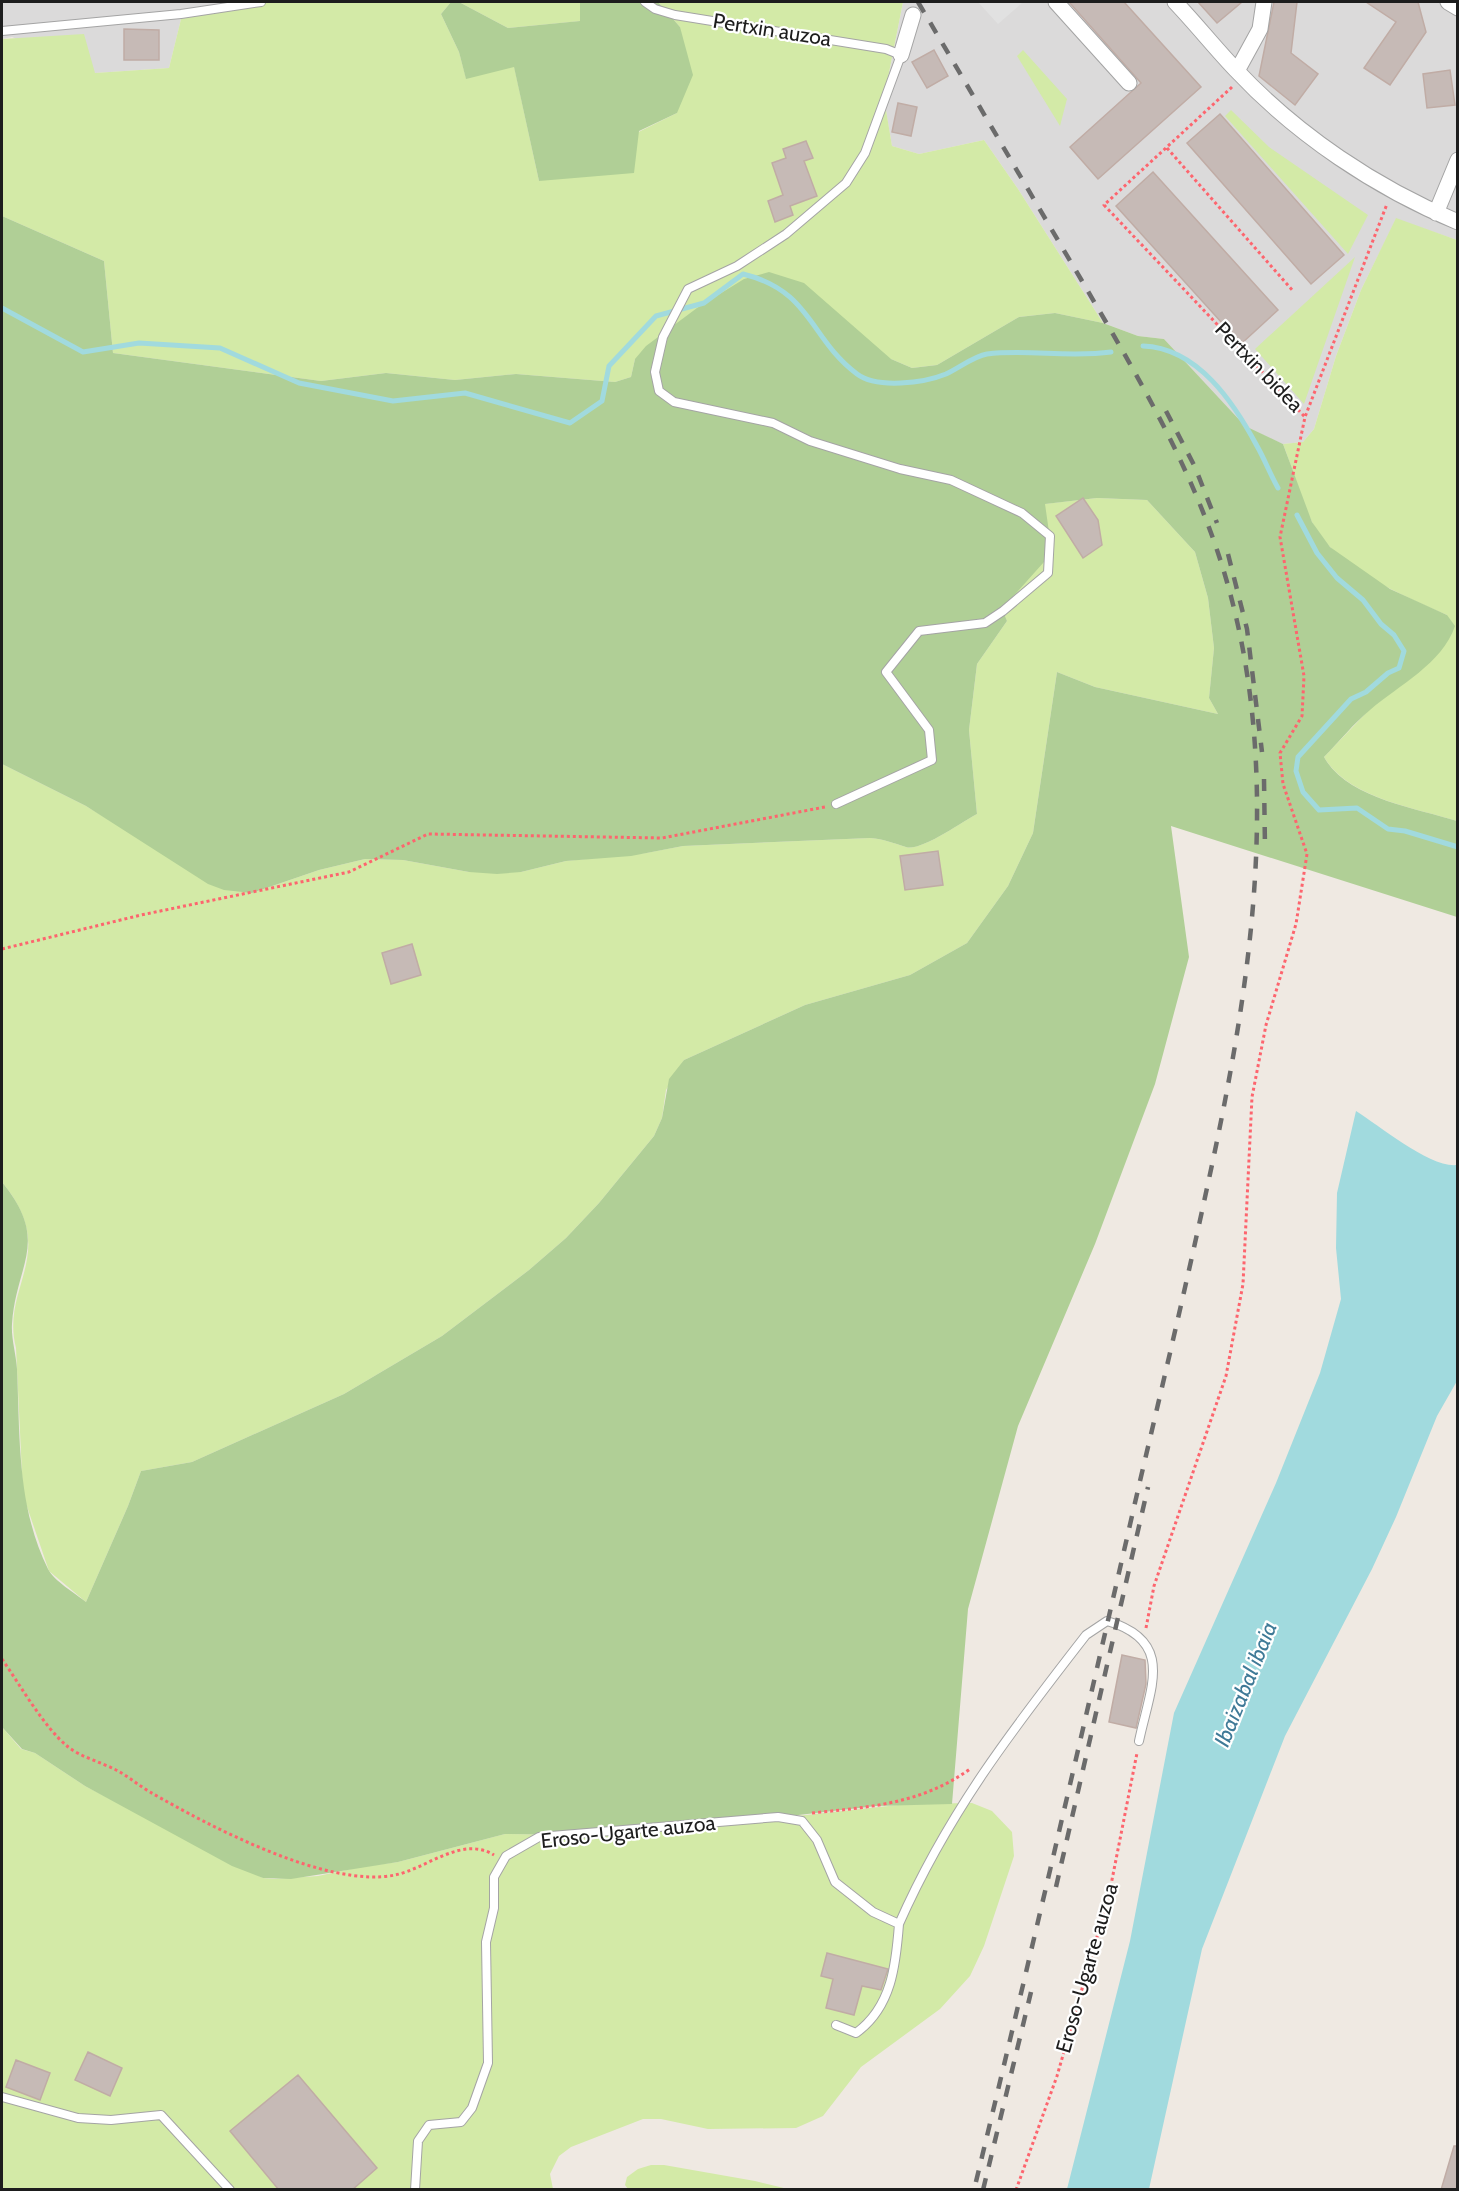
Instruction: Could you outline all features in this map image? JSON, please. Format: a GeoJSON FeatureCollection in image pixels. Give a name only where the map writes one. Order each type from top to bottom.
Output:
{"type":"FeatureCollection","features":[{"type":"Feature","properties":{"kind":"street"},"geometry":{"type":"LineString","coordinates":[[1056,2],[1129,83]]}},
{"type":"Feature","properties":{"kind":"street"},"geometry":{"type":"LineString","coordinates":[[1176,2],[1240,74],[1286,117],[1327,148],[1393,191],[1458,222]]}},
{"type":"Feature","properties":{"kind":"street"},"geometry":{"type":"LineString","coordinates":[[1240,74],[1260,29],[1264,2]]}},
{"type":"Feature","properties":{"kind":"street"},"geometry":{"type":"LineString","coordinates":[[1448,2],[1458,8]]}},
{"type":"Feature","properties":{"kind":"street"},"geometry":{"type":"LineString","coordinates":[[901,55],[913,15]]}},
{"type":"Feature","properties":{"kind":"street"},"geometry":{"type":"LineString","coordinates":[[1436,213],[1458,160]]}},
{"type":"Feature","properties":{"kind":"lane"},"geometry":{"type":"LineString","coordinates":[[2,31],[181,14],[261,2]]}},
{"type":"Feature","properties":{"kind":"lane","name":"Pertxin auzoa"},"geometry":{"type":"LineString","coordinates":[[645,2],[655,9],[675,15],[886,49],[901,55]]}},
{"type":"Feature","properties":{"kind":"lane"},"geometry":{"type":"LineString","coordinates":[[836,804],[932,760],[929,730],[886,672],[919,631],[985,623],[1003,611],[1048,573],[1050,536],[1022,513],[951,480],[900,470],[810,441],[773,423],[674,402],[659,390],[655,372],[663,337],[688,289],[737,266],[786,234],[846,183],[865,153],[901,55]]}},
{"type":"Feature","properties":{"kind":"lane"},"geometry":{"type":"LineString","coordinates":[[836,2025],[856,2033],[870,2023],[882,2005],[892,1978],[899,1924],[946,1828],[977,1778],[1086,1635],[1107,1621],[1128,1627],[1144,1639],[1151,1652],[1154,1670],[1139,1741]]}},
{"type":"Feature","properties":{"kind":"lane","name":"Eroso-Ugarte auzoa"},"geometry":{"type":"LineString","coordinates":[[503,1861],[506,1856],[539,1837],[778,1817],[802,1821],[817,1840],[836,1882],[873,1912],[899,1924]]}},
{"type":"Feature","properties":{"kind":"lane"},"geometry":{"type":"LineString","coordinates":[[415,2190],[418,2141],[429,2125],[461,2122],[472,2108],[488,2063],[486,1942],[494,1908],[494,1877],[503,1861]]}},
{"type":"Feature","properties":{"kind":"lane"},"geometry":{"type":"LineString","coordinates":[[2,2097],[78,2118],[111,2120],[161,2115],[230,2190]]}},
{"type":"Feature","properties":{"kind":"path","name":"Pertxin bidea"},"geometry":{"type":"LineString","coordinates":[[1240,74],[1167,148],[1104,205],[1305,417],[1393,191]]}},
{"type":"Feature","properties":{"kind":"path"},"geometry":{"type":"LineString","coordinates":[[1167,148],[1293,291]]}},
{"type":"Feature","properties":{"kind":"path"},"geometry":{"type":"LineString","coordinates":[[1144,1639],[1154,1586],[1226,1376],[1243,1284],[1252,1097],[1266,1025],[1296,924],[1307,854],[1283,783],[1280,753],[1302,716],[1304,676],[1280,537],[1305,417]]}},
{"type":"Feature","properties":{"kind":"path"},"geometry":{"type":"LineString","coordinates":[[2,949],[141,915],[349,872],[428,834],[662,838],[836,804]]}},
{"type":"Feature","properties":{"kind":"path"},"geometry":{"type":"LineString","coordinates":[[2,1659],[68,1747],[116,1770],[180,1807],[307,1867],[351,1876],[396,1875],[463,1850],[489,1852],[503,1861]]}},
{"type":"Feature","properties":{"kind":"path","name":"Eroso-Ugarte auzoa"},"geometry":{"type":"LineString","coordinates":[[1016,2190],[1057,2076],[1109,1894],[1139,1741]]}},
{"type":"Feature","properties":{"kind":"path"},"geometry":{"type":"LineString","coordinates":[[808,1813],[876,1806],[926,1795],[977,1764]]}},
{"type":"Feature","properties":{"kind":"shaded area"},"geometry":{"type":"Polygon","coordinates":[[[2,2],[270,2],[181,19],[169,68],[95,73],[12,37],[2,39],[2,2]]]}},
{"type":"Feature","properties":{"kind":"shaded area"},"geometry":{"type":"Polygon","coordinates":[[[903,2],[1457,2],[1457,240],[1396,219],[1361,290],[1336,356],[1314,429],[1303,442],[1283,444],[1245,427],[1164,339],[1138,336],[1103,323],[984,140],[919,154],[892,146],[884,99],[903,2]]]}},
{"type":"Feature","properties":{"kind":"shaded area"},"geometry":{"type":"Polygon","coordinates":[[[978,2],[1023,2],[998,24],[978,2]]]}},
{"type":"Feature","properties":{"kind":"green space"},"geometry":{"type":"Polygon","coordinates":[[[270,2],[451,2],[441,14],[459,52],[466,78],[514,66],[539,181],[677,113],[680,27],[658,2],[903,2],[884,98],[892,146],[919,154],[984,140],[1103,323],[1055,313],[1019,317],[937,365],[912,368],[891,359],[635,359],[631,377],[615,382],[516,374],[455,380],[386,373],[321,381],[113,353],[104,261],[2,216],[2,39],[84,34],[95,73],[169,68],[181,19],[270,2]]]}},
{"type":"Feature","properties":{"kind":"green space"},"geometry":{"type":"Polygon","coordinates":[[[451,2],[459,2],[508,28],[580,21],[580,2],[658,2],[680,27],[693,75],[677,113],[639,131],[634,173],[539,181],[514,67],[466,79],[459,52],[441,14],[451,2]]]}},
{"type":"Feature","properties":{"kind":"green space"},"geometry":{"type":"Polygon","coordinates":[[[459,2],[580,2],[581,21],[508,28],[459,2]]]}},
{"type":"Feature","properties":{"kind":"green space"},"geometry":{"type":"Polygon","coordinates":[[[1023,50],[1067,99],[1060,126],[1017,56],[1023,50]]]}},
{"type":"Feature","properties":{"kind":"green space"},"geometry":{"type":"Polygon","coordinates":[[[1231,110],[1269,147],[1368,215],[1348,254],[1225,116],[1231,110]]]}},
{"type":"Feature","properties":{"kind":"green space"},"geometry":{"type":"Polygon","coordinates":[[[2,216],[104,261],[113,353],[321,381],[386,373],[455,380],[516,374],[615,382],[631,377],[635,359],[646,346],[697,308],[744,279],[769,272],[804,283],[891,359],[912,368],[937,365],[1019,317],[1055,313],[1103,323],[1138,336],[1164,339],[1245,426],[1283,444],[1312,522],[1330,547],[1390,589],[1447,615],[1455,626],[1449,639],[1430,663],[1364,715],[1324,757],[1334,771],[1365,792],[1383,800],[1457,821],[1457,917],[1171,826],[1189,957],[1155,1084],[1095,1244],[1018,1426],[968,1609],[952,1804],[876,1806],[714,1825],[576,1835],[505,1834],[398,1862],[291,1879],[263,1878],[232,1866],[85,1786],[35,1753],[22,1749],[2,1727],[2,1182],[17,1203],[25,1221],[28,1237],[27,1253],[12,1324],[25,1496],[38,1545],[48,1569],[60,1582],[86,1602],[141,1471],[192,1462],[344,1394],[442,1336],[529,1270],[566,1238],[599,1203],[654,1136],[662,1118],[669,1079],[684,1060],[805,1005],[910,975],[967,943],[1008,886],[1033,833],[1057,672],[1095,687],[1218,714],[1209,698],[1214,648],[1208,598],[1195,552],[1147,500],[1097,498],[1045,504],[1052,553],[1002,609],[1007,621],[977,664],[969,730],[977,814],[921,845],[906,847],[870,838],[683,846],[631,856],[566,861],[521,872],[497,874],[469,872],[403,860],[365,859],[319,870],[252,893],[224,890],[208,884],[86,806],[2,764],[2,216]]]}},
{"type":"Feature","properties":{"kind":"green space"},"geometry":{"type":"Polygon","coordinates":[[[1396,218],[1457,240],[1457,821],[1403,806],[1365,792],[1335,771],[1324,757],[1367,712],[1447,615],[1371,578],[1336,553],[1312,522],[1283,444],[1303,442],[1314,429],[1336,356],[1361,290],[1396,218]]]}},
{"type":"Feature","properties":{"kind":"green space"},"geometry":{"type":"Polygon","coordinates":[[[1355,257],[1304,404],[1255,349],[1355,257]]]}},
{"type":"Feature","properties":{"kind":"green space"},"geometry":{"type":"Polygon","coordinates":[[[1097,498],[1147,500],[1195,552],[1208,598],[1214,648],[1209,698],[1218,714],[1095,687],[1057,672],[1033,833],[1008,886],[967,943],[910,975],[805,1005],[684,1060],[666,1090],[662,1118],[654,1136],[599,1203],[566,1238],[529,1270],[442,1336],[344,1394],[192,1462],[141,1471],[86,1602],[49,1571],[23,1495],[13,1326],[15,1306],[28,1250],[27,1229],[19,1207],[2,1182],[2,764],[86,806],[142,840],[252,893],[319,870],[365,859],[403,860],[469,872],[521,872],[566,861],[646,853],[683,846],[870,838],[906,847],[921,845],[977,814],[969,730],[977,664],[1007,621],[1001,609],[1044,504],[1097,498]]]}},
{"type":"Feature","properties":{"kind":"green space"},"geometry":{"type":"Polygon","coordinates":[[[2,1727],[21,1749],[35,1753],[85,1786],[263,1878],[318,1876],[398,1862],[505,1834],[576,1835],[714,1825],[907,1804],[972,1803],[992,1811],[1012,1832],[1014,1856],[984,1946],[970,1976],[940,2009],[861,2067],[823,2116],[796,2128],[708,2129],[661,2119],[643,2119],[571,2147],[559,2156],[550,2174],[553,2189],[2,2189],[2,1727]]]}},
{"type":"Feature","properties":{"kind":"green space"},"geometry":{"type":"Polygon","coordinates":[[[651,2165],[664,2165],[788,2189],[628,2189],[625,2185],[627,2177],[638,2169],[651,2165]]]}},
{"type":"Feature","properties":{"kind":"water","name":"Ibaizabal ibaia"},"geometry":{"type":"Polygon","coordinates":[[[1356,1111],[1433,1160],[1457,1165],[1457,1381],[1437,1416],[1372,1569],[1285,1736],[1202,1949],[1149,2189],[1067,2189],[1130,1941],[1174,1713],[1276,1483],[1320,1373],[1341,1299],[1336,1248],[1337,1193],[1356,1111]]]}},
{"type":"Feature","properties":{"kind":"building"},"geometry":{"type":"Polygon","coordinates":[[[1069,2],[1124,2],[1201,87],[1098,179],[1070,147],[1141,83],[1069,2]]]}},
{"type":"Feature","properties":{"kind":"building"},"geometry":{"type":"Polygon","coordinates":[[[1198,2],[1242,2],[1217,23],[1198,2]]]}},
{"type":"Feature","properties":{"kind":"building"},"geometry":{"type":"Polygon","coordinates":[[[1274,2],[1297,2],[1291,53],[1318,74],[1295,105],[1259,76],[1274,2]]]}},
{"type":"Feature","properties":{"kind":"building"},"geometry":{"type":"Polygon","coordinates":[[[1366,2],[1418,2],[1426,32],[1390,85],[1364,68],[1396,22],[1366,2]]]}},
{"type":"Feature","properties":{"kind":"building"},"geometry":{"type":"Polygon","coordinates":[[[124,29],[159,30],[159,60],[124,60],[124,29]]]}},
{"type":"Feature","properties":{"kind":"building"},"geometry":{"type":"Polygon","coordinates":[[[934,50],[948,76],[927,88],[912,62],[934,50]]]}},
{"type":"Feature","properties":{"kind":"building"},"geometry":{"type":"Polygon","coordinates":[[[1450,70],[1455,105],[1427,108],[1423,74],[1450,70]]]}},
{"type":"Feature","properties":{"kind":"building"},"geometry":{"type":"Polygon","coordinates":[[[898,103],[917,107],[911,136],[892,132],[898,103]]]}},
{"type":"Feature","properties":{"kind":"building"},"geometry":{"type":"Polygon","coordinates":[[[1220,114],[1344,255],[1311,284],[1187,143],[1220,114]]]}},
{"type":"Feature","properties":{"kind":"building"},"geometry":{"type":"Polygon","coordinates":[[[806,141],[813,158],[804,161],[817,196],[790,206],[793,215],[775,222],[768,201],[783,195],[772,163],[786,158],[783,149],[806,141]]]}},
{"type":"Feature","properties":{"kind":"building"},"geometry":{"type":"Polygon","coordinates":[[[1153,172],[1278,310],[1241,344],[1116,206],[1153,172]]]}},
{"type":"Feature","properties":{"kind":"building"},"geometry":{"type":"Polygon","coordinates":[[[1083,498],[1098,520],[1102,545],[1083,558],[1056,516],[1083,498]]]}},
{"type":"Feature","properties":{"kind":"building"},"geometry":{"type":"Polygon","coordinates":[[[938,851],[943,885],[905,890],[900,856],[938,851]]]}},
{"type":"Feature","properties":{"kind":"building"},"geometry":{"type":"Polygon","coordinates":[[[412,944],[421,975],[391,984],[382,953],[412,944]]]}},
{"type":"Feature","properties":{"kind":"building"},"geometry":{"type":"Polygon","coordinates":[[[1122,1655],[1145,1660],[1146,1684],[1136,1728],[1109,1722],[1122,1655]]]}},
{"type":"Feature","properties":{"kind":"building"},"geometry":{"type":"Polygon","coordinates":[[[827,1953],[888,1969],[881,1990],[862,1986],[854,2015],[826,2008],[833,1979],[821,1976],[827,1953]]]}},
{"type":"Feature","properties":{"kind":"building"},"geometry":{"type":"Polygon","coordinates":[[[88,2052],[122,2068],[110,2096],[75,2080],[88,2052]]]}},
{"type":"Feature","properties":{"kind":"building"},"geometry":{"type":"Polygon","coordinates":[[[16,2060],[50,2073],[40,2100],[6,2087],[16,2060]]]}},
{"type":"Feature","properties":{"kind":"building"},"geometry":{"type":"Polygon","coordinates":[[[298,2075],[377,2168],[352,2190],[279,2190],[230,2131],[298,2075]]]}},
{"type":"Feature","properties":{"kind":"building"},"geometry":{"type":"Polygon","coordinates":[[[1454,2146],[1458,2146],[1458,2190],[1441,2190],[1454,2146]]]}},
{"type":"Feature","properties":{"kind":"waterway"},"geometry":{"type":"LineString","coordinates":[[2,308],[83,352],[139,343],[220,348],[299,383],[393,401],[465,393],[570,423],[602,401],[609,366],[656,316],[704,303],[743,274],[766,282],[783,292],[797,304],[841,360],[857,374],[876,382],[901,383],[926,380],[946,374],[987,354],[1111,352]]}},
{"type":"Feature","properties":{"kind":"waterway"},"geometry":{"type":"LineString","coordinates":[[1143,346],[1163,349],[1181,356],[1212,381],[1248,429],[1278,488]]}},
{"type":"Feature","properties":{"kind":"waterway"},"geometry":{"type":"LineString","coordinates":[[1297,515],[1317,553],[1337,578],[1363,600],[1381,624],[1394,635],[1404,651],[1399,668],[1388,673],[1366,692],[1351,699],[1298,757],[1296,771],[1303,792],[1319,810],[1357,808],[1388,829],[1405,831],[1458,847]]}},
{"type":"Feature","properties":{"kind":"railway"},"geometry":{"type":"LineString","coordinates":[[918,2],[1124,353],[1164,427],[1199,502],[1227,582],[1244,657],[1254,733],[1257,809],[1254,885],[1247,962],[1223,1113],[1174,1334],[974,2190]]}},
{"type":"Feature","properties":{"kind":"railway"},"geometry":{"type":"LineString","coordinates":[[1166,411],[1195,467],[1217,523]]}},
{"type":"Feature","properties":{"kind":"railway"},"geometry":{"type":"LineString","coordinates":[[1228,554],[1247,629],[1262,752]]}},
{"type":"Feature","properties":{"kind":"railway"},"geometry":{"type":"LineString","coordinates":[[1264,779],[1265,848]]}},
{"type":"Feature","properties":{"kind":"railway"},"geometry":{"type":"LineString","coordinates":[[1056,1887],[1148,1487]]}},
{"type":"Feature","properties":{"kind":"railway"},"geometry":{"type":"LineString","coordinates":[[983,2190],[1031,1992]]}}]}
